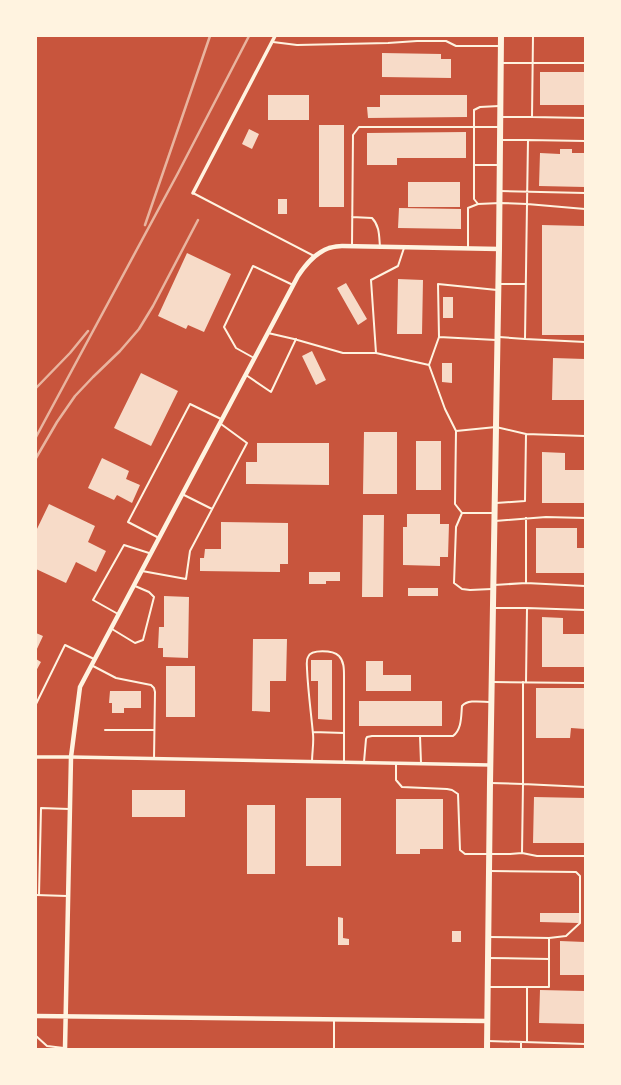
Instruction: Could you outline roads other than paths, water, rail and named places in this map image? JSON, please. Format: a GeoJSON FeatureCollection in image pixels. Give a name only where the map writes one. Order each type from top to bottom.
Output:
{"type":"FeatureCollection","features":[{"type":"Feature","properties":{"kind":"highway"},"geometry":{"type":"LineString","coordinates":[[487,1049],[488,871],[498,339],[501,36]]}},
{"type":"Feature","properties":{"kind":"street"},"geometry":{"type":"LineString","coordinates":[[193,193],[275,36]]}},
{"type":"Feature","properties":{"kind":"street"},"geometry":{"type":"LineString","coordinates":[[65,1049],[71,757],[80,687],[293,285],[308,261],[329,248],[352,246],[499,249]]}},
{"type":"Feature","properties":{"kind":"street"},"geometry":{"type":"LineString","coordinates":[[36,757],[490,766]]}},
{"type":"Feature","properties":{"kind":"street"},"geometry":{"type":"LineString","coordinates":[[36,1016],[487,1020]]}},
{"type":"Feature","properties":{"kind":"lane"},"geometry":{"type":"LineString","coordinates":[[532,117],[533,36]]}},
{"type":"Feature","properties":{"kind":"lane"},"geometry":{"type":"LineString","coordinates":[[272,42],[297,45],[446,41],[456,46],[501,46]]}},
{"type":"Feature","properties":{"kind":"lane"},"geometry":{"type":"LineString","coordinates":[[501,63],[585,63]]}},
{"type":"Feature","properties":{"kind":"lane"},"geometry":{"type":"LineString","coordinates":[[478,204],[474,199],[474,110],[480,106],[500,106]]}},
{"type":"Feature","properties":{"kind":"lane"},"geometry":{"type":"LineString","coordinates":[[500,117],[585,118]]}},
{"type":"Feature","properties":{"kind":"lane"},"geometry":{"type":"LineString","coordinates":[[352,246],[353,135],[359,127],[500,127]]}},
{"type":"Feature","properties":{"kind":"lane"},"geometry":{"type":"LineString","coordinates":[[500,140],[585,141]]}},
{"type":"Feature","properties":{"kind":"lane"},"geometry":{"type":"LineString","coordinates":[[525,339],[528,140]]}},
{"type":"Feature","properties":{"kind":"lane"},"geometry":{"type":"LineString","coordinates":[[474,165],[500,165]]}},
{"type":"Feature","properties":{"kind":"lane"},"geometry":{"type":"LineString","coordinates":[[500,191],[585,192]]}},
{"type":"Feature","properties":{"kind":"lane"},"geometry":{"type":"LineString","coordinates":[[193,193],[314,256]]}},
{"type":"Feature","properties":{"kind":"lane"},"geometry":{"type":"LineString","coordinates":[[468,249],[468,208],[478,204],[527,204],[585,209]]}},
{"type":"Feature","properties":{"kind":"lane"},"geometry":{"type":"LineString","coordinates":[[352,217],[372,218],[376,222],[379,231],[380,247]]}},
{"type":"Feature","properties":{"kind":"lane"},"geometry":{"type":"LineString","coordinates":[[376,353],[371,280],[398,266],[404,247]]}},
{"type":"Feature","properties":{"kind":"lane"},"geometry":{"type":"LineString","coordinates":[[254,358],[236,348],[224,327],[253,266],[293,285]]}},
{"type":"Feature","properties":{"kind":"lane"},"geometry":{"type":"LineString","coordinates":[[462,513],[455,504],[456,431],[445,409],[429,365],[440,337],[438,284],[498,287],[525,284]]}},
{"type":"Feature","properties":{"kind":"lane"},"geometry":{"type":"LineString","coordinates":[[267,333],[296,339],[343,353],[376,353],[429,365]]}},
{"type":"Feature","properties":{"kind":"lane"},"geometry":{"type":"LineString","coordinates":[[440,337],[585,342]]}},
{"type":"Feature","properties":{"kind":"lane"},"geometry":{"type":"LineString","coordinates":[[245,375],[271,392],[296,339]]}},
{"type":"Feature","properties":{"kind":"lane"},"geometry":{"type":"LineString","coordinates":[[142,571],[186,579],[190,550],[247,442],[221,421],[190,404],[128,522],[159,538]]}},
{"type":"Feature","properties":{"kind":"lane"},"geometry":{"type":"LineString","coordinates":[[456,431],[496,427],[526,434],[585,436]]}},
{"type":"Feature","properties":{"kind":"lane"},"geometry":{"type":"LineString","coordinates":[[495,503],[525,501],[526,434]]}},
{"type":"Feature","properties":{"kind":"lane"},"geometry":{"type":"LineString","coordinates":[[182,494],[212,509]]}},
{"type":"Feature","properties":{"kind":"lane"},"geometry":{"type":"LineString","coordinates":[[462,513],[494,513]]}},
{"type":"Feature","properties":{"kind":"lane"},"geometry":{"type":"LineString","coordinates":[[462,513],[456,527],[454,583],[462,588],[470,590],[526,583],[585,586]]}},
{"type":"Feature","properties":{"kind":"lane"},"geometry":{"type":"LineString","coordinates":[[494,521],[546,517],[585,518]]}},
{"type":"Feature","properties":{"kind":"lane"},"geometry":{"type":"LineString","coordinates":[[526,518],[526,583]]}},
{"type":"Feature","properties":{"kind":"lane"},"geometry":{"type":"LineString","coordinates":[[118,614],[93,600],[124,545],[150,554]]}},
{"type":"Feature","properties":{"kind":"lane"},"geometry":{"type":"LineString","coordinates":[[111,629],[135,643],[143,640],[154,597],[149,592],[134,586]]}},
{"type":"Feature","properties":{"kind":"lane"},"geometry":{"type":"LineString","coordinates":[[493,608],[585,610]]}},
{"type":"Feature","properties":{"kind":"lane"},"geometry":{"type":"LineString","coordinates":[[526,682],[527,608]]}},
{"type":"Feature","properties":{"kind":"lane"},"geometry":{"type":"LineString","coordinates":[[36,704],[65,645],[95,660]]}},
{"type":"Feature","properties":{"kind":"lane"},"geometry":{"type":"LineString","coordinates":[[312,762],[313,732],[307,658],[314,652],[326,651],[336,653],[340,656],[343,663],[344,763]]}},
{"type":"Feature","properties":{"kind":"lane"},"geometry":{"type":"LineString","coordinates":[[91,666],[116,678],[151,685],[154,688],[154,759]]}},
{"type":"Feature","properties":{"kind":"lane"},"geometry":{"type":"LineString","coordinates":[[491,682],[585,683]]}},
{"type":"Feature","properties":{"kind":"lane"},"geometry":{"type":"LineString","coordinates":[[522,854],[523,682]]}},
{"type":"Feature","properties":{"kind":"lane"},"geometry":{"type":"LineString","coordinates":[[364,763],[367,737],[453,736],[460,728],[462,706],[464,704],[472,702],[491,702]]}},
{"type":"Feature","properties":{"kind":"lane"},"geometry":{"type":"LineString","coordinates":[[105,730],[154,730]]}},
{"type":"Feature","properties":{"kind":"lane"},"geometry":{"type":"LineString","coordinates":[[313,732],[344,733]]}},
{"type":"Feature","properties":{"kind":"lane"},"geometry":{"type":"LineString","coordinates":[[420,736],[421,764]]}},
{"type":"Feature","properties":{"kind":"lane"},"geometry":{"type":"LineString","coordinates":[[396,764],[396,780],[402,788],[447,789],[458,794],[460,850],[465,854],[585,856]]}},
{"type":"Feature","properties":{"kind":"lane"},"geometry":{"type":"LineString","coordinates":[[490,783],[585,787]]}},
{"type":"Feature","properties":{"kind":"lane"},"geometry":{"type":"LineString","coordinates":[[36,808],[70,809]]}},
{"type":"Feature","properties":{"kind":"lane"},"geometry":{"type":"LineString","coordinates":[[41,808],[38,895],[68,896]]}},
{"type":"Feature","properties":{"kind":"lane"},"geometry":{"type":"LineString","coordinates":[[488,871],[576,872],[580,876],[580,923],[566,936],[549,938],[488,937]]}},
{"type":"Feature","properties":{"kind":"lane"},"geometry":{"type":"LineString","coordinates":[[487,987],[549,987],[549,938]]}},
{"type":"Feature","properties":{"kind":"lane"},"geometry":{"type":"LineString","coordinates":[[488,958],[549,959]]}},
{"type":"Feature","properties":{"kind":"lane"},"geometry":{"type":"LineString","coordinates":[[527,987],[527,1042]]}},
{"type":"Feature","properties":{"kind":"lane"},"geometry":{"type":"LineString","coordinates":[[334,1019],[334,1049]]}},
{"type":"Feature","properties":{"kind":"lane"},"geometry":{"type":"LineString","coordinates":[[36,1036],[47,1046],[65,1049]]}},
{"type":"Feature","properties":{"kind":"lane"},"geometry":{"type":"LineString","coordinates":[[487,1041],[585,1044]]}},
{"type":"Feature","properties":{"kind":"lane"},"geometry":{"type":"LineString","coordinates":[[521,1042],[521,1049]]}},
{"type":"Feature","properties":{"kind":"railway"},"geometry":{"type":"LineString","coordinates":[[145,225],[210,36]]}},
{"type":"Feature","properties":{"kind":"railway"},"geometry":{"type":"LineString","coordinates":[[36,437],[178,173],[249,36]]}},
{"type":"Feature","properties":{"kind":"railway"},"geometry":{"type":"LineString","coordinates":[[36,458],[57,422],[75,396],[120,351],[139,329],[153,306],[198,220]]}},
{"type":"Feature","properties":{"kind":"railway"},"geometry":{"type":"LineString","coordinates":[[36,388],[70,353],[88,331]]}}]}
